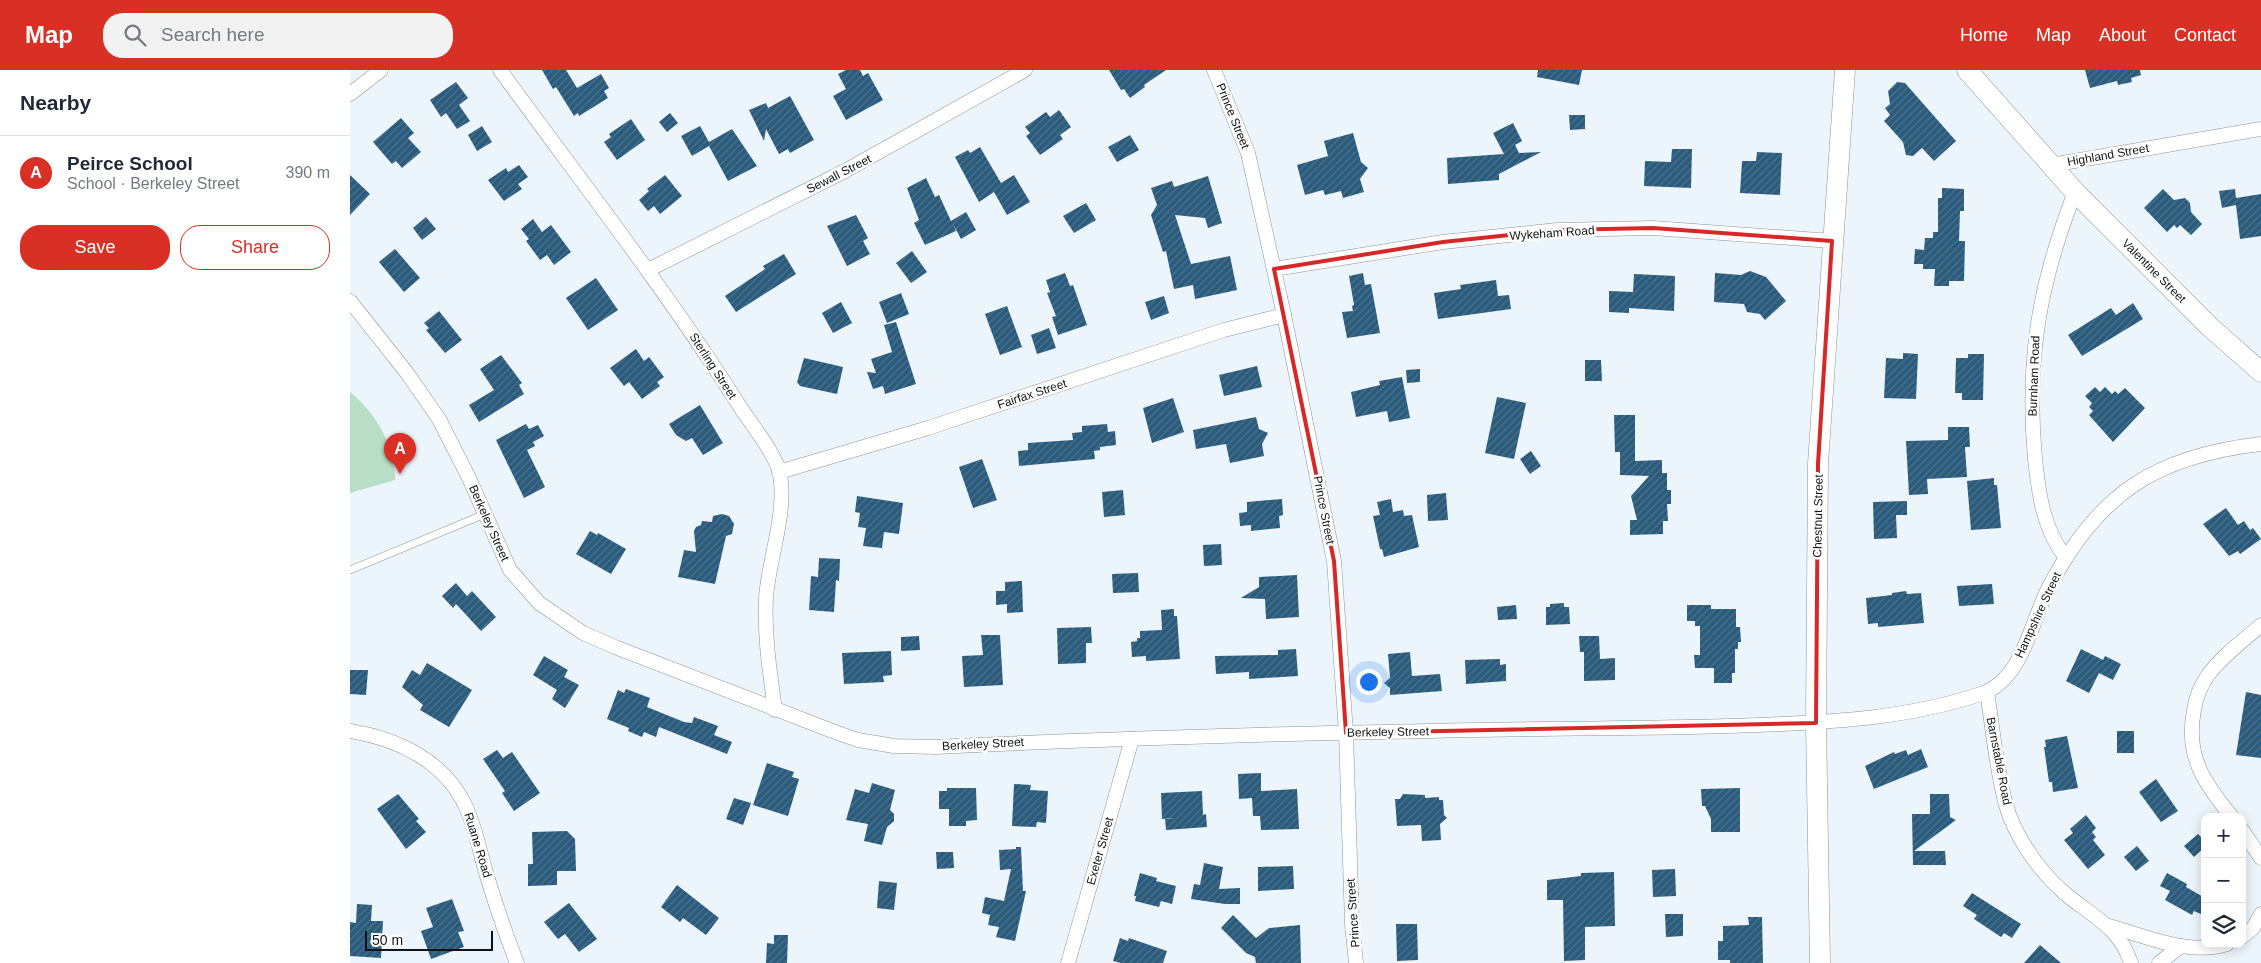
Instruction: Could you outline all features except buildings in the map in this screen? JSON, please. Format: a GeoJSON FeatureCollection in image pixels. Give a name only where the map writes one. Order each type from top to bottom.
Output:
{"type":"FeatureCollection","features":[{"type":"Feature","properties":{"kind":"main road","name":"Chestnut Street"},"geometry":{"type":"LineString","coordinates":[[1820,963],[1816,723],[1818,464],[1845,70]]}},
{"type":"Feature","properties":{"kind":"main road","name":"Highland Street"},"geometry":{"type":"LineString","coordinates":[[1967,70],[2050,165]]}},
{"type":"Feature","properties":{"kind":"main road","name":"Valentine Street"},"geometry":{"type":"LineString","coordinates":[[2050,165],[2074,192],[2210,327],[2261,372]]}},
{"type":"Feature","properties":{"kind":"street"},"geometry":{"type":"LineString","coordinates":[[350,94],[381,70]]}},
{"type":"Feature","properties":{"kind":"street","name":"Sterling Street"},"geometry":{"type":"LineString","coordinates":[[500,70],[614,227],[648,270],[772,456],[779,472],[781,495],[766,613],[767,653],[775,710]]}},
{"type":"Feature","properties":{"kind":"street","name":"Sewall Street"},"geometry":{"type":"LineString","coordinates":[[648,270],[854,166],[1025,70]]}},
{"type":"Feature","properties":{"kind":"street","name":"Prince Street"},"geometry":{"type":"LineString","coordinates":[[1214,70],[1248,153],[1284,316],[1334,561],[1346,733],[1347,812],[1356,963]]}},
{"type":"Feature","properties":{"kind":"street","name":"Highland Street"},"geometry":{"type":"LineString","coordinates":[[2050,165],[2261,129]]}},
{"type":"Feature","properties":{"kind":"street","name":"Burnham Road"},"geometry":{"type":"LineString","coordinates":[[2066,558],[2055,544],[2042,509],[2032,426],[2031,387],[2033,346],[2041,300],[2050,260],[2074,192]]}},
{"type":"Feature","properties":{"kind":"street","name":"Wykeham Road"},"geometry":{"type":"LineString","coordinates":[[1274,270],[1443,242],[1557,230],[1653,228],[1832,241]]}},
{"type":"Feature","properties":{"kind":"street","name":"Berkeley Street"},"geometry":{"type":"LineString","coordinates":[[350,301],[408,373],[438,419],[485,514],[510,570],[540,604],[583,633],[648,661],[858,740],[894,746],[1346,733],[1816,723]]}},
{"type":"Feature","properties":{"kind":"street","name":"Fairfax Street"},"geometry":{"type":"LineString","coordinates":[[779,472],[928,428],[1224,330],[1284,316]]}},
{"type":"Feature","properties":{"kind":"street","name":"Hampshire Street"},"geometry":{"type":"LineString","coordinates":[[1816,723],[1883,718],[1916,712],[1987,692],[2004,680],[2016,662],[2048,588],[2085,530],[2107,506],[2154,472],[2184,459],[2214,450],[2261,444]]}},
{"type":"Feature","properties":{"kind":"street"},"geometry":{"type":"LineString","coordinates":[[2229,813],[2205,781],[2196,762],[2192,740],[2192,718],[2197,696],[2207,676],[2222,658],[2261,625]]}},
{"type":"Feature","properties":{"kind":"street","name":"Barnstable Road"},"geometry":{"type":"LineString","coordinates":[[1987,692],[2006,806],[2021,838],[2058,888],[2109,926],[2126,947],[2131,963]]}},
{"type":"Feature","properties":{"kind":"street","name":"Ruane Road"},"geometry":{"type":"LineString","coordinates":[[350,731],[382,738],[410,749],[435,766],[456,789],[469,814],[493,895],[518,963]]}},
{"type":"Feature","properties":{"kind":"street","name":"Exeter Street"},"geometry":{"type":"LineString","coordinates":[[1068,963],[1132,739]]}},
{"type":"Feature","properties":{"kind":"street"},"geometry":{"type":"LineString","coordinates":[[2246,836],[2261,858]]}},
{"type":"Feature","properties":{"kind":"street"},"geometry":{"type":"LineString","coordinates":[[2246,933],[2261,914]]}},
{"type":"Feature","properties":{"kind":"street"},"geometry":{"type":"LineString","coordinates":[[2109,926],[2181,946],[2201,947]]}},
{"type":"Feature","properties":{"kind":"street"},"geometry":{"type":"LineString","coordinates":[[2159,963],[2181,946]]}},
{"type":"Feature","properties":{"kind":"lane"},"geometry":{"type":"LineString","coordinates":[[350,570],[485,514]]}},
{"type":"Feature","properties":{"kind":"highlighted area"},"geometry":{"type":"Polygon","coordinates":[[[1653,228],[1832,241],[1818,464],[1816,723],[1346,733],[1334,561],[1274,269],[1443,242],[1557,230],[1653,228]]]}},
{"type":"Feature","properties":{"kind":"green space"},"geometry":{"type":"Polygon","coordinates":[[[350,392],[368,410],[382,431],[392,455],[395,480],[350,493],[350,392]]]}},
{"type":"Feature","properties":{"kind":"place","name":"Peirce School"},"geometry":{"type":"Point","coordinates":[400,474]}}]}
